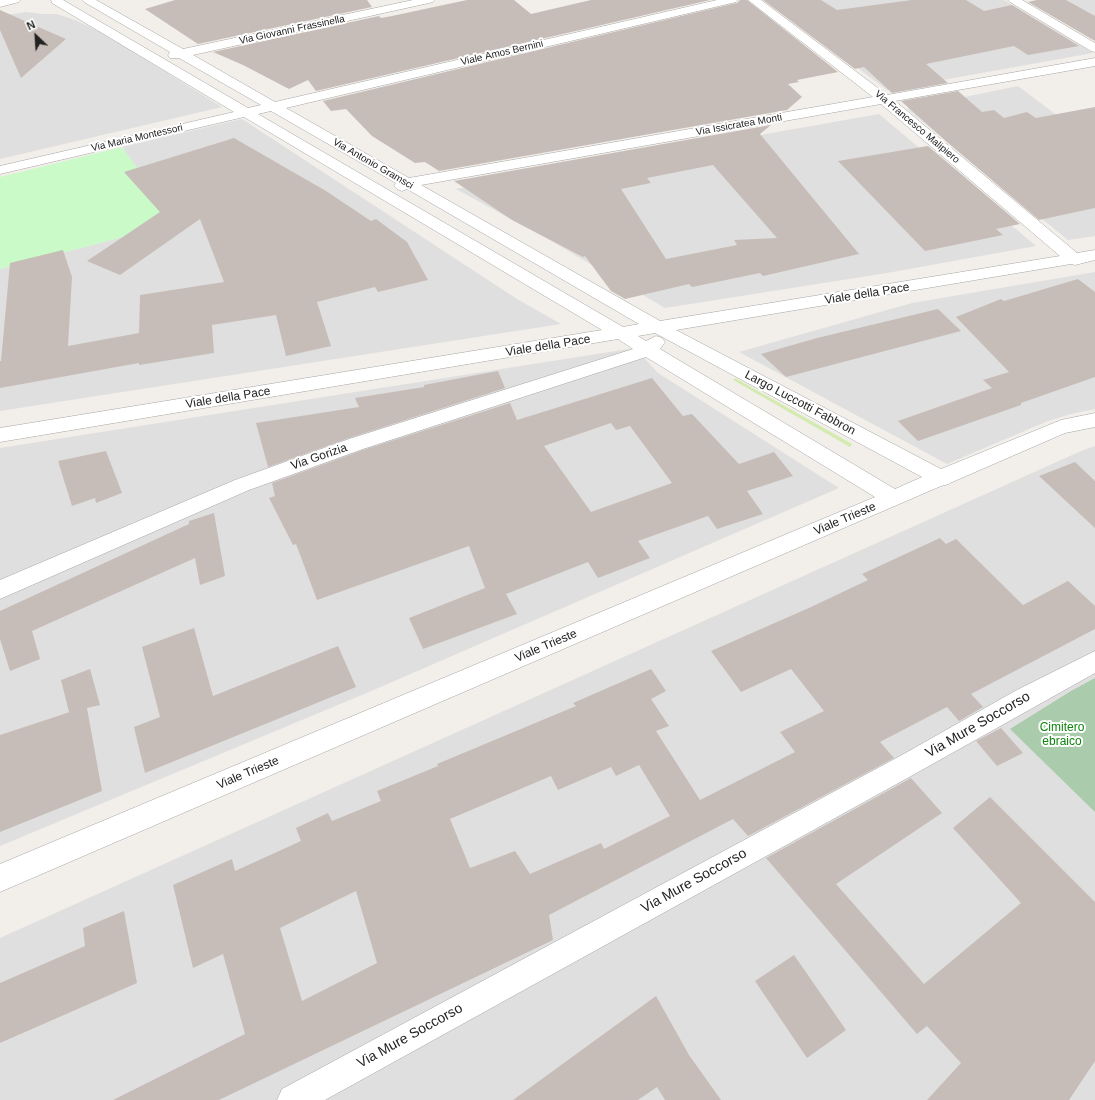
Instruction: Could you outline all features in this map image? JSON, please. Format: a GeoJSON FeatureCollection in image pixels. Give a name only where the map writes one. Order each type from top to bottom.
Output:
{"type":"FeatureCollection","features":[{"type":"Feature","properties":{"kind":"street"},"geometry":{"type":"LineString","coordinates":[[0,3],[15,0]]}},
{"type":"Feature","properties":{"kind":"street","name":"Via Antonio Gramsci"},"geometry":{"type":"LineString","coordinates":[[54,0],[622,334]]}},
{"type":"Feature","properties":{"kind":"street","name":"Via Antonio Gramsci"},"geometry":{"type":"LineString","coordinates":[[88,0],[659,328]]}},
{"type":"Feature","properties":{"kind":"street","name":"Via Giovanni Frassinella"},"geometry":{"type":"LineString","coordinates":[[155,59],[429,0]]}},
{"type":"Feature","properties":{"kind":"street","name":"Viale Amos Bernini"},"geometry":{"type":"LineString","coordinates":[[273,106],[732,0]]}},
{"type":"Feature","properties":{"kind":"street","name":"Via Francesco Malipiero"},"geometry":{"type":"LineString","coordinates":[[754,0],[884,99],[1075,260]]}},
{"type":"Feature","properties":{"kind":"street"},"geometry":{"type":"LineString","coordinates":[[1014,0],[1095,48]]}},
{"type":"Feature","properties":{"kind":"street","name":"Via Issicratea Monti"},"geometry":{"type":"LineString","coordinates":[[385,194],[407,183],[1095,62]]}},
{"type":"Feature","properties":{"kind":"street","name":"Via Maria Montessori"},"geometry":{"type":"LineString","coordinates":[[0,170],[273,106]]}},
{"type":"Feature","properties":{"kind":"street","name":"Viale della Pace"},"geometry":{"type":"LineString","coordinates":[[0,435],[1095,256]]}},
{"type":"Feature","properties":{"kind":"street"},"geometry":{"type":"LineString","coordinates":[[648,350],[661,336],[659,328]]}},
{"type":"Feature","properties":{"kind":"street","name":"Largo Luccotti Fabbron"},"geometry":{"type":"LineString","coordinates":[[659,328],[942,479]]}},
{"type":"Feature","properties":{"kind":"street"},"geometry":{"type":"LineString","coordinates":[[622,334],[893,498]]}},
{"type":"Feature","properties":{"kind":"street","name":"Via Gorizia"},"geometry":{"type":"LineString","coordinates":[[0,590],[242,485],[356,444],[648,350]]}},
{"type":"Feature","properties":{"kind":"street","name":"Viale Trieste"},"geometry":{"type":"LineString","coordinates":[[0,878],[893,498],[942,479],[1061,427],[1095,420]]}},
{"type":"Feature","properties":{"kind":"street","name":"Via Mure Soccorso"},"geometry":{"type":"LineString","coordinates":[[293,1100],[904,767],[1024,699],[1095,661]]}},
{"type":"Feature","properties":{"kind":"shaded area"},"geometry":{"type":"Polygon","coordinates":[[[768,0],[1004,0],[1093,53],[887,90],[768,0]]]}},
{"type":"Feature","properties":{"kind":"shaded area"},"geometry":{"type":"Polygon","coordinates":[[[1043,0],[1095,0],[1095,27],[1043,0]]]}},
{"type":"Feature","properties":{"kind":"shaded area"},"geometry":{"type":"Polygon","coordinates":[[[26,12],[57,14],[75,20],[103,33],[222,107],[0,159],[0,16],[26,12]]]}},
{"type":"Feature","properties":{"kind":"shaded area"},"geometry":{"type":"Polygon","coordinates":[[[1018,86],[1095,144],[1095,236],[1068,240],[907,109],[1018,86]]]}},
{"type":"Feature","properties":{"kind":"shaded area"},"geometry":{"type":"Polygon","coordinates":[[[879,114],[1036,246],[887,273],[665,308],[553,242],[456,189],[879,114]]]}},
{"type":"Feature","properties":{"kind":"shaded area"},"geometry":{"type":"Polygon","coordinates":[[[242,119],[517,299],[561,324],[0,411],[0,269],[177,223],[122,147],[242,119]]]}},
{"type":"Feature","properties":{"kind":"shaded area"},"geometry":{"type":"Polygon","coordinates":[[[1095,272],[1095,409],[1048,421],[947,464],[739,352],[912,303],[1095,272]]]}},
{"type":"Feature","properties":{"kind":"shaded area"},"geometry":{"type":"Polygon","coordinates":[[[635,348],[658,373],[839,488],[369,692],[0,846],[0,448],[635,348]]]}},
{"type":"Feature","properties":{"kind":"shaded area"},"geometry":{"type":"Polygon","coordinates":[[[1095,446],[1095,1100],[0,1100],[0,938],[1095,446]]]}},
{"type":"Feature","properties":{"kind":"green space"},"geometry":{"type":"Polygon","coordinates":[[[122,147],[177,223],[0,269],[0,177],[122,147]]]}},
{"type":"Feature","properties":{"kind":"green space"},"geometry":{"type":"Polygon","coordinates":[[[735,378],[852,444],[850,447],[733,380],[735,378]]]}},
{"type":"Feature","properties":{"kind":"green space","name":"Cimitero ebraico"},"geometry":{"type":"Polygon","coordinates":[[[1095,678],[1095,812],[1010,729],[1071,691],[1095,678]]]}},
{"type":"Feature","properties":{"kind":"building"},"geometry":{"type":"Polygon","coordinates":[[[175,0],[367,0],[372,7],[198,44],[145,9],[175,0]]]}},
{"type":"Feature","properties":{"kind":"building"},"geometry":{"type":"Polygon","coordinates":[[[467,0],[514,0],[531,14],[591,0],[710,0],[316,91],[308,80],[289,89],[243,65],[213,52],[379,16],[381,18],[392,16],[467,0]]]}},
{"type":"Feature","properties":{"kind":"building"},"geometry":{"type":"Polygon","coordinates":[[[740,0],[747,0],[838,72],[797,80],[799,82],[788,84],[802,97],[787,110],[439,171],[425,162],[415,163],[372,136],[346,109],[331,111],[323,101],[737,3],[740,0]]]}},
{"type":"Feature","properties":{"kind":"building"},"geometry":{"type":"Polygon","coordinates":[[[763,0],[821,0],[837,10],[912,0],[966,0],[984,11],[1012,5],[1079,46],[1028,55],[1014,46],[926,64],[948,83],[892,93],[864,67],[855,69],[763,0]]]}},
{"type":"Feature","properties":{"kind":"building"},"geometry":{"type":"Polygon","coordinates":[[[1037,0],[1066,0],[1095,16],[1095,41],[1028,2],[1037,0]]]}},
{"type":"Feature","properties":{"kind":"building"},"geometry":{"type":"Polygon","coordinates":[[[0,10],[66,39],[21,78],[0,30],[0,10]]]}},
{"type":"Feature","properties":{"kind":"building"},"geometry":{"type":"Polygon","coordinates":[[[958,91],[982,112],[994,110],[1004,118],[1027,112],[1036,118],[1095,107],[1095,208],[1039,220],[901,101],[958,91]]]}},
{"type":"Feature","properties":{"kind":"building"},"geometry":{"type":"Polygon","coordinates":[[[771,125],[760,134],[859,254],[763,276],[760,273],[692,287],[689,284],[625,299],[611,291],[585,256],[583,257],[512,220],[454,181],[771,125]],[[713,165],[647,178],[651,183],[621,189],[666,259],[737,245],[734,240],[777,238],[713,165]]]}},
{"type":"Feature","properties":{"kind":"building"},"geometry":{"type":"Polygon","coordinates":[[[234,138],[326,191],[371,221],[376,219],[407,242],[428,280],[378,292],[375,287],[317,302],[331,346],[286,356],[276,315],[212,325],[214,353],[139,365],[139,363],[0,388],[0,361],[10,263],[63,250],[72,277],[68,346],[139,333],[140,295],[224,282],[200,219],[120,275],[87,261],[160,212],[124,172],[234,138]]]}},
{"type":"Feature","properties":{"kind":"building"},"geometry":{"type":"Polygon","coordinates":[[[928,146],[1020,224],[996,229],[1003,235],[925,251],[838,161],[928,146]]]}},
{"type":"Feature","properties":{"kind":"building"},"geometry":{"type":"Polygon","coordinates":[[[1078,279],[1095,292],[1095,377],[918,441],[898,421],[992,388],[983,380],[1009,372],[956,317],[1001,299],[1004,301],[1078,279]]]}},
{"type":"Feature","properties":{"kind":"building"},"geometry":{"type":"Polygon","coordinates":[[[938,309],[961,331],[786,377],[761,354],[817,338],[938,309]]]}},
{"type":"Feature","properties":{"kind":"building"},"geometry":{"type":"Polygon","coordinates":[[[498,371],[505,388],[349,438],[268,467],[256,423],[359,407],[355,398],[424,387],[424,385],[498,371]]]}},
{"type":"Feature","properties":{"kind":"building"},"geometry":{"type":"Polygon","coordinates":[[[652,378],[683,416],[692,414],[739,464],[774,452],[793,476],[747,491],[763,514],[717,529],[708,516],[638,541],[650,558],[598,578],[588,562],[506,594],[517,614],[423,649],[409,618],[485,588],[469,546],[317,600],[296,544],[293,545],[269,498],[275,496],[272,483],[363,450],[510,403],[517,420],[652,378]],[[611,423],[544,446],[591,512],[672,483],[630,426],[616,430],[611,423]]]}},
{"type":"Feature","properties":{"kind":"building"},"geometry":{"type":"Polygon","coordinates":[[[106,451],[122,493],[96,503],[95,498],[72,506],[58,461],[106,451]]]}},
{"type":"Feature","properties":{"kind":"building"},"geometry":{"type":"Polygon","coordinates":[[[1075,462],[1095,481],[1095,528],[1039,476],[1075,462]]]}},
{"type":"Feature","properties":{"kind":"building"},"geometry":{"type":"Polygon","coordinates":[[[214,513],[225,576],[200,585],[195,558],[32,631],[40,659],[10,671],[0,639],[0,611],[189,524],[189,521],[214,513]]]}},
{"type":"Feature","properties":{"kind":"building"},"geometry":{"type":"Polygon","coordinates":[[[940,538],[946,544],[956,539],[1023,605],[1068,581],[1095,606],[1095,629],[971,694],[983,707],[959,721],[947,707],[880,742],[894,758],[748,836],[733,819],[549,915],[553,940],[219,1100],[113,1100],[245,1034],[223,954],[193,968],[173,885],[232,859],[235,871],[301,841],[296,828],[328,813],[332,821],[381,801],[377,791],[438,766],[437,764],[576,706],[573,703],[651,669],[666,691],[651,699],[669,726],[656,731],[700,800],[795,752],[780,732],[824,711],[791,669],[741,692],[711,651],[868,580],[862,574],[940,538]],[[639,765],[616,776],[611,767],[558,790],[551,776],[450,819],[470,868],[515,851],[530,874],[601,843],[604,849],[670,816],[639,765]],[[356,891],[280,928],[302,1001],[377,963],[356,891]]]}},
{"type":"Feature","properties":{"kind":"building"},"geometry":{"type":"Polygon","coordinates":[[[194,628],[213,696],[338,646],[356,687],[145,773],[134,727],[160,717],[142,647],[194,628]]]}},
{"type":"Feature","properties":{"kind":"building"},"geometry":{"type":"Polygon","coordinates":[[[90,669],[100,705],[87,708],[102,791],[0,832],[0,735],[70,712],[61,680],[90,669]]]}},
{"type":"Feature","properties":{"kind":"building"},"geometry":{"type":"Polygon","coordinates":[[[1001,728],[1023,753],[997,766],[976,741],[1001,728]]]}},
{"type":"Feature","properties":{"kind":"building"},"geometry":{"type":"Polygon","coordinates":[[[911,778],[942,813],[836,884],[924,984],[1021,903],[953,828],[990,797],[1095,902],[1095,1061],[1069,1100],[927,1100],[961,1063],[927,1026],[917,1034],[766,858],[911,778]]]}},
{"type":"Feature","properties":{"kind":"building"},"geometry":{"type":"Polygon","coordinates":[[[124,911],[137,983],[0,1043],[0,983],[85,946],[83,928],[124,911]]]}},
{"type":"Feature","properties":{"kind":"building"},"geometry":{"type":"Polygon","coordinates":[[[794,955],[846,1030],[807,1058],[755,981],[794,955]]]}},
{"type":"Feature","properties":{"kind":"building"},"geometry":{"type":"Polygon","coordinates":[[[656,996],[689,1055],[721,1100],[665,1100],[657,1087],[638,1100],[513,1100],[656,996]]]}}]}
